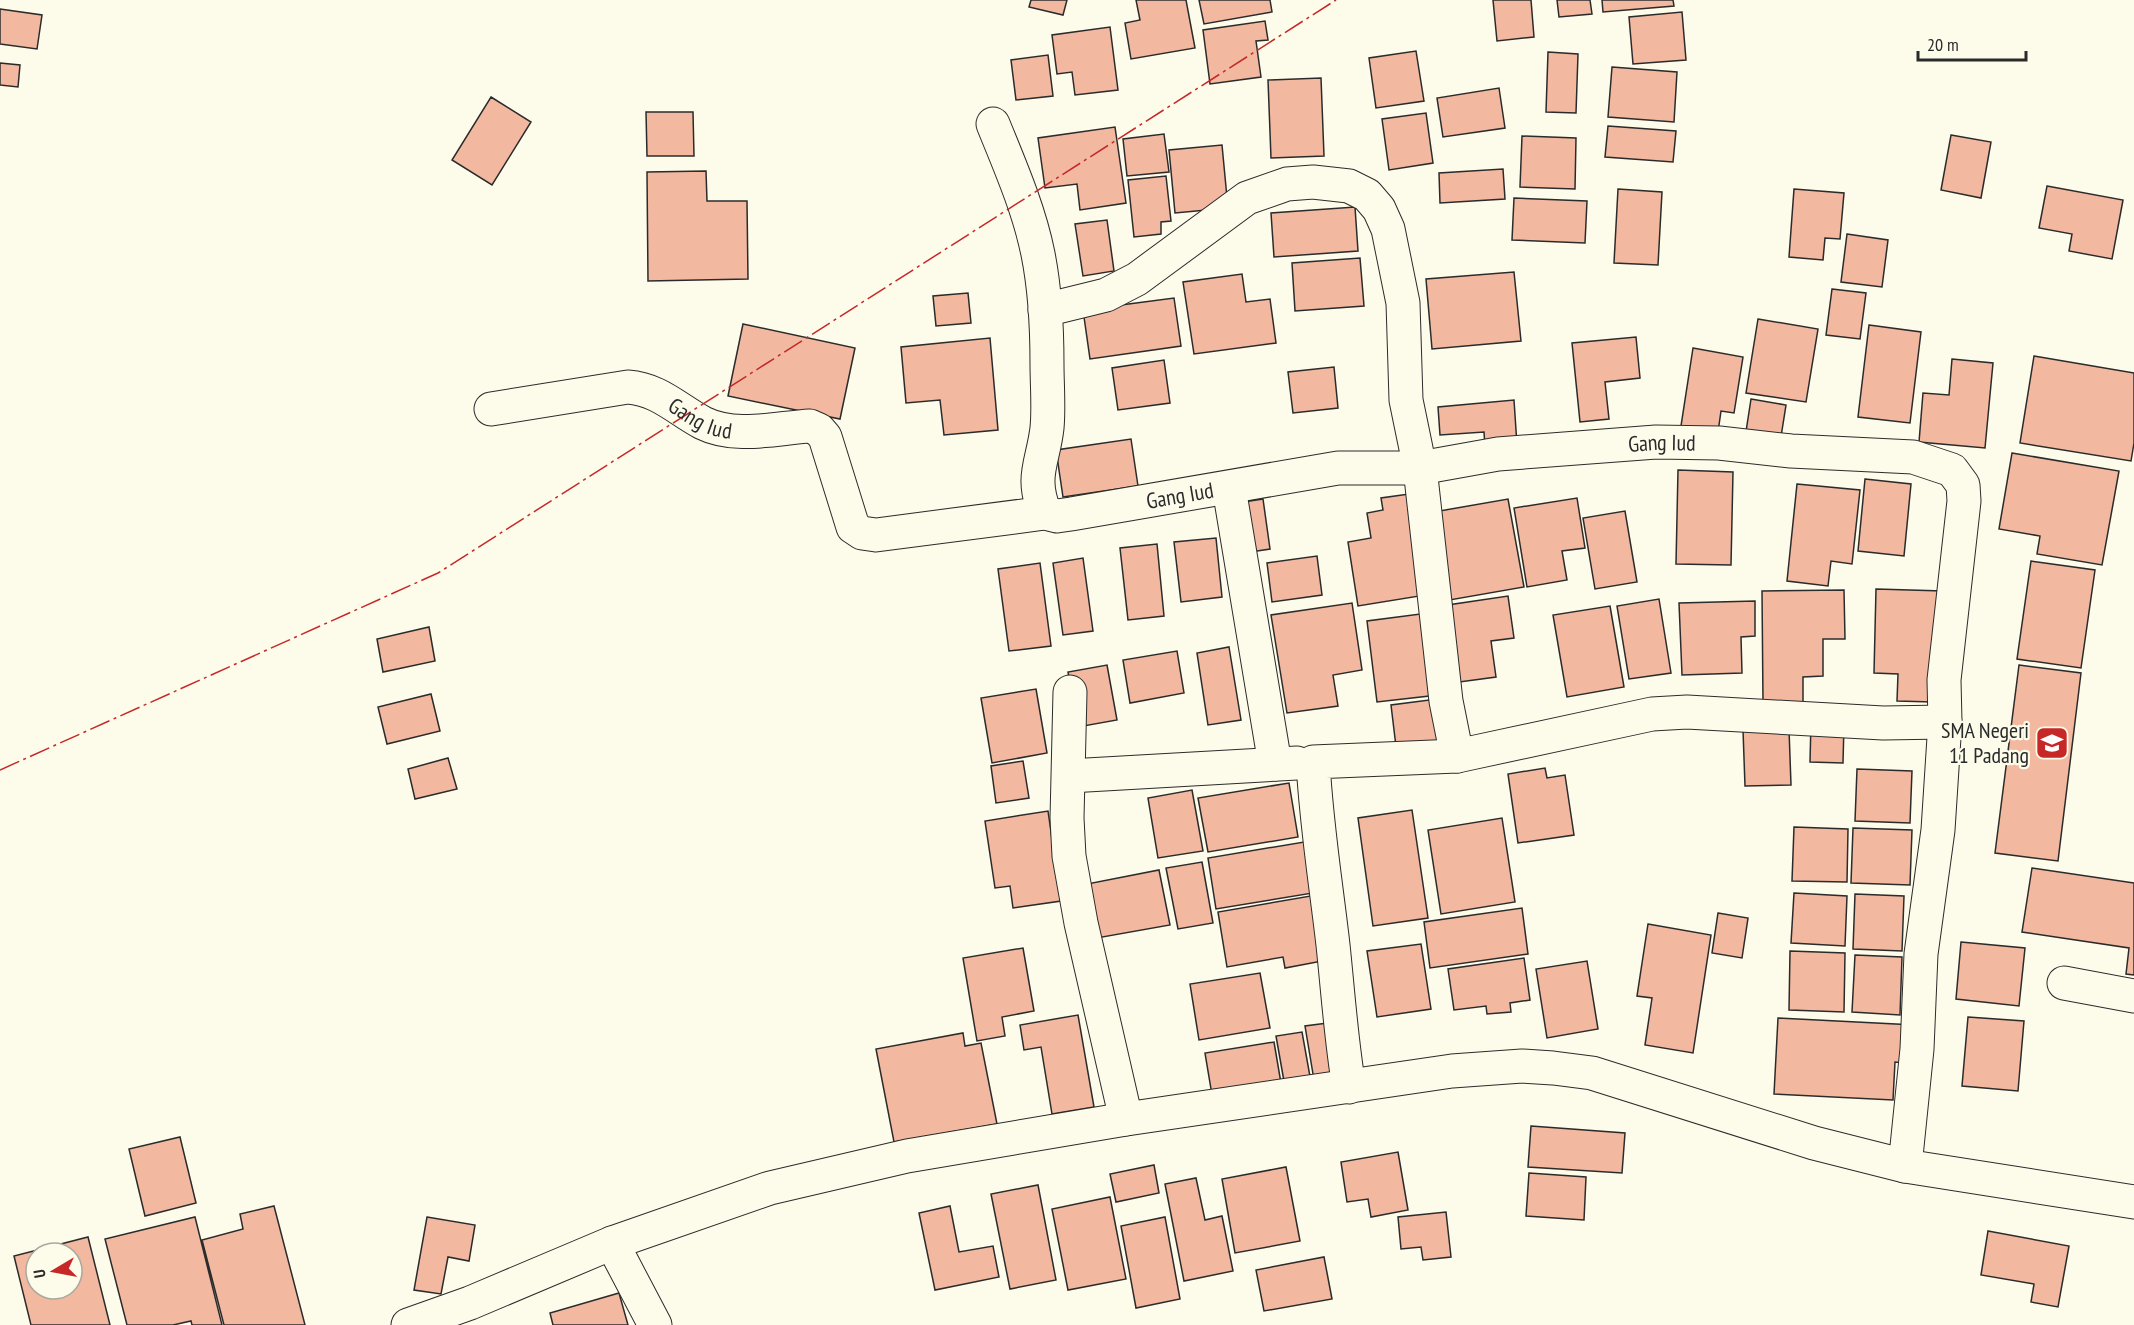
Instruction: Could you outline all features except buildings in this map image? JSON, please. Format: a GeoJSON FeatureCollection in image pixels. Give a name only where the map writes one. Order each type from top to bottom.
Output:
{"type":"FeatureCollection","features":[{"type":"Feature","properties":{"kind":"main road"},"geometry":{"type":"LineString","coordinates":[[993,124],[1022,197],[1038,254],[1045,310],[1047,428],[1037,479],[1038,496],[1045,513]]}},
{"type":"Feature","properties":{"kind":"main road"},"geometry":{"type":"LineString","coordinates":[[1045,310],[1107,295],[1137,279],[1247,198],[1263,191],[1296,183],[1313,182],[1349,186],[1367,195],[1379,209],[1388,229],[1402,303],[1406,400],[1420,468],[1446,701],[1457,756]]}},
{"type":"Feature","properties":{"kind":"main road","name":"Gang Iud"},"geometry":{"type":"LineString","coordinates":[[491,409],[628,387],[642,388],[656,394],[716,428],[736,432],[810,426],[819,430],[825,437],[853,527],[862,533],[876,535],[1045,513],[1058,516],[1338,468],[1420,468],[1498,454],[1656,442],[1719,443],[1791,451],[1913,458],[1952,470],[1963,485],[1964,501],[1944,680],[1945,722]]}},
{"type":"Feature","properties":{"kind":"main road"},"geometry":{"type":"LineString","coordinates":[[1229,488],[1275,764]]}},
{"type":"Feature","properties":{"kind":"main road"},"geometry":{"type":"LineString","coordinates":[[1070,692],[1067,818],[1070,856],[1081,923],[1125,1119]]}},
{"type":"Feature","properties":{"kind":"main road"},"geometry":{"type":"LineString","coordinates":[[1069,776],[1457,756],[1652,714],[1687,712],[1883,723],[1945,722],[1937,841],[1921,954],[1917,1049],[1905,1166]]}},
{"type":"Feature","properties":{"kind":"main road"},"geometry":{"type":"LineString","coordinates":[[1313,762],[1341,1041],[1349,1087]]}},
{"type":"Feature","properties":{"kind":"main road"},"geometry":{"type":"LineString","coordinates":[[2064,983],[2134,996]]}},
{"type":"Feature","properties":{"kind":"main road"},"geometry":{"type":"LineString","coordinates":[[408,1325],[470,1303],[612,1243],[770,1188],[907,1156],[1125,1119],[1452,1071],[1522,1066],[1592,1073],[1814,1143],[1905,1166],[2134,1202]]}},
{"type":"Feature","properties":{"kind":"main road"},"geometry":{"type":"LineString","coordinates":[[612,1243],[655,1325]]}},
{"type":"Feature","properties":{"kind":"power"},"geometry":{"type":"LineString","coordinates":[[0,770],[438,573],[1336,0]]}},
{"type":"Feature","properties":{"kind":"place","name":"SMA Negeri 11 Padang"},"geometry":{"type":"Point","coordinates":[2052,743]}}]}
